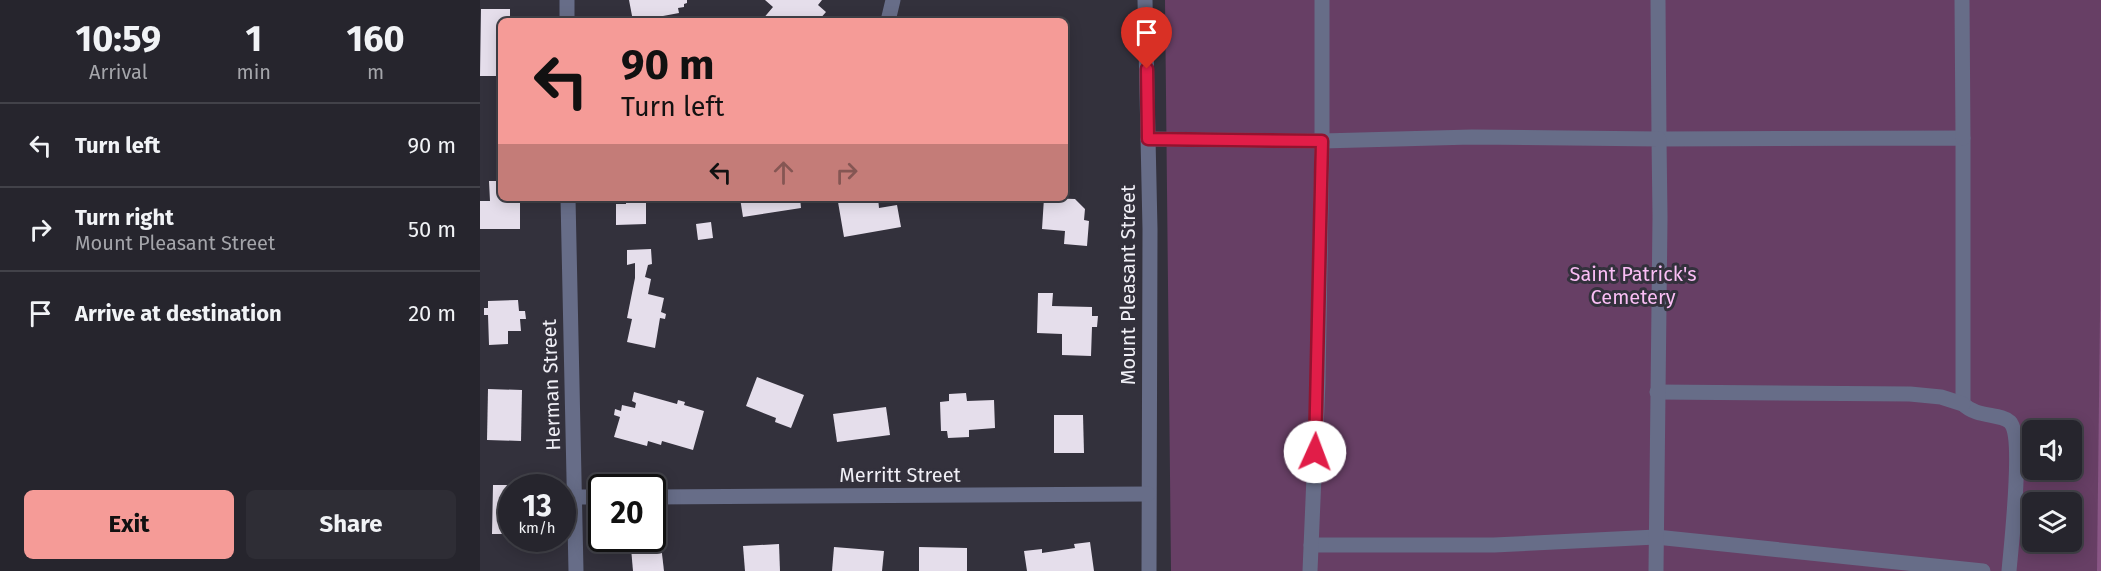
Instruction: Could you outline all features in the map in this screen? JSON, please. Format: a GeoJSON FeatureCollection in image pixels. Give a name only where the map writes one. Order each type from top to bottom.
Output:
{"type":"FeatureCollection","features":[{"type":"Feature","properties":{"kind":"street"},"geometry":{"type":"LineString","coordinates":[[567,0],[567,18]]}},
{"type":"Feature","properties":{"kind":"street"},"geometry":{"type":"LineString","coordinates":[[889,18],[893,0]]}},
{"type":"Feature","properties":{"kind":"street","name":"Mount Pleasant Street"},"geometry":{"type":"LineString","coordinates":[[1146,0],[1150,229],[1149,571]]}},
{"type":"Feature","properties":{"kind":"street"},"geometry":{"type":"LineString","coordinates":[[1310,571],[1318,382],[1322,0]]}},
{"type":"Feature","properties":{"kind":"street"},"geometry":{"type":"LineString","coordinates":[[1656,571],[1660,217],[1658,0]]}},
{"type":"Feature","properties":{"kind":"street"},"geometry":{"type":"LineString","coordinates":[[1962,0],[1963,404]]}},
{"type":"Feature","properties":{"kind":"street"},"geometry":{"type":"LineString","coordinates":[[1148,139],[1322,141],[1472,137],[1963,138]]}},
{"type":"Feature","properties":{"kind":"street","name":"Herman Street"},"geometry":{"type":"LineString","coordinates":[[568,201],[575,474]]}},
{"type":"Feature","properties":{"kind":"street"},"geometry":{"type":"LineString","coordinates":[[1657,392],[1910,394],[1941,397],[1963,404],[1971,412],[2008,420],[2016,438],[2016,475],[2009,571]]}},
{"type":"Feature","properties":{"kind":"street","name":"Merritt Street"},"geometry":{"type":"LineString","coordinates":[[666,497],[1148,494]]}},
{"type":"Feature","properties":{"kind":"street"},"geometry":{"type":"LineString","coordinates":[[576,497],[588,497]]}},
{"type":"Feature","properties":{"kind":"street"},"geometry":{"type":"LineString","coordinates":[[1311,545],[1494,545],[1656,537],[1983,571]]}},
{"type":"Feature","properties":{"kind":"street","name":"Herman Street"},"geometry":{"type":"LineString","coordinates":[[576,552],[576,571]]}},
{"type":"Feature","properties":{"kind":"green space","name":"Saint Patrick's Cemetery"},"geometry":{"type":"Polygon","coordinates":[[[1165,0],[2101,0],[2101,571],[1171,571],[1165,0]]]}},
{"type":"Feature","properties":{"kind":"shaded area"},"geometry":{"type":"Polygon","coordinates":[[[2101,229],[2101,571],[2097,571],[2101,229]]]}},
{"type":"Feature","properties":{"kind":"building"},"geometry":{"type":"Polygon","coordinates":[[[629,0],[687,0],[684,7],[678,8],[679,13],[663,16],[663,18],[632,18],[629,0]]]}},
{"type":"Feature","properties":{"kind":"building"},"geometry":{"type":"Polygon","coordinates":[[[765,0],[822,0],[818,5],[826,12],[821,18],[764,18],[773,7],[765,0]]]}},
{"type":"Feature","properties":{"kind":"building"},"geometry":{"type":"Polygon","coordinates":[[[481,9],[510,9],[510,18],[498,18],[496,76],[480,76],[481,9]]]}},
{"type":"Feature","properties":{"kind":"building"},"geometry":{"type":"Polygon","coordinates":[[[489,181],[498,181],[498,201],[520,201],[520,229],[480,229],[480,201],[490,201],[489,181]]]}},
{"type":"Feature","properties":{"kind":"building"},"geometry":{"type":"Polygon","coordinates":[[[1075,199],[1085,209],[1084,220],[1089,221],[1087,246],[1064,244],[1065,231],[1042,229],[1044,201],[1075,199]]]}},
{"type":"Feature","properties":{"kind":"building"},"geometry":{"type":"Polygon","coordinates":[[[626,201],[701,201],[646,203],[646,224],[616,225],[616,204],[626,204],[626,201]]]}},
{"type":"Feature","properties":{"kind":"building"},"geometry":{"type":"Polygon","coordinates":[[[740,201],[800,201],[801,208],[743,217],[740,201]]]}},
{"type":"Feature","properties":{"kind":"building"},"geometry":{"type":"Polygon","coordinates":[[[878,201],[879,208],[897,205],[901,227],[844,237],[838,202],[878,201]]]}},
{"type":"Feature","properties":{"kind":"building"},"geometry":{"type":"Polygon","coordinates":[[[711,222],[713,238],[698,240],[696,224],[711,222]]]}},
{"type":"Feature","properties":{"kind":"building"},"geometry":{"type":"Polygon","coordinates":[[[651,249],[652,264],[648,265],[645,277],[651,279],[648,294],[664,298],[661,312],[666,314],[665,319],[660,318],[655,348],[627,342],[632,319],[627,318],[635,278],[635,263],[627,265],[627,250],[651,249]]]}},
{"type":"Feature","properties":{"kind":"building"},"geometry":{"type":"Polygon","coordinates":[[[1038,293],[1053,293],[1052,306],[1092,307],[1092,316],[1098,316],[1097,327],[1092,327],[1091,356],[1062,355],[1062,334],[1037,333],[1038,293]]]}},
{"type":"Feature","properties":{"kind":"building"},"geometry":{"type":"Polygon","coordinates":[[[518,300],[519,311],[525,311],[526,319],[520,319],[521,331],[508,331],[508,344],[489,345],[488,315],[484,315],[484,308],[488,308],[488,301],[518,300]]]}},
{"type":"Feature","properties":{"kind":"building"},"geometry":{"type":"Polygon","coordinates":[[[757,377],[804,395],[791,428],[775,422],[776,418],[746,406],[757,377]]]}},
{"type":"Feature","properties":{"kind":"building"},"geometry":{"type":"Polygon","coordinates":[[[488,389],[522,390],[521,441],[487,440],[488,389]]]}},
{"type":"Feature","properties":{"kind":"building"},"geometry":{"type":"Polygon","coordinates":[[[634,392],[677,404],[678,400],[685,402],[684,405],[704,411],[693,450],[662,441],[661,445],[648,441],[647,446],[614,437],[620,417],[614,415],[615,409],[621,411],[622,405],[635,408],[636,403],[632,401],[634,392]]]}},
{"type":"Feature","properties":{"kind":"building"},"geometry":{"type":"Polygon","coordinates":[[[966,393],[967,401],[994,400],[995,428],[969,430],[969,437],[948,438],[947,431],[941,431],[940,402],[949,401],[949,394],[966,393]]]}},
{"type":"Feature","properties":{"kind":"building"},"geometry":{"type":"Polygon","coordinates":[[[886,407],[890,435],[837,442],[833,414],[886,407]]]}},
{"type":"Feature","properties":{"kind":"building"},"geometry":{"type":"Polygon","coordinates":[[[1054,415],[1083,415],[1084,453],[1054,453],[1054,415]]]}},
{"type":"Feature","properties":{"kind":"building"},"geometry":{"type":"Polygon","coordinates":[[[493,485],[498,485],[498,534],[492,534],[493,485]]]}},
{"type":"Feature","properties":{"kind":"building"},"geometry":{"type":"Polygon","coordinates":[[[1090,542],[1094,571],[1027,571],[1024,551],[1042,549],[1042,553],[1075,548],[1074,544],[1090,542]]]}},
{"type":"Feature","properties":{"kind":"building"},"geometry":{"type":"Polygon","coordinates":[[[779,544],[780,571],[745,571],[743,546],[779,544]]]}},
{"type":"Feature","properties":{"kind":"building"},"geometry":{"type":"Polygon","coordinates":[[[834,547],[884,551],[882,571],[832,571],[834,547]]]}},
{"type":"Feature","properties":{"kind":"building"},"geometry":{"type":"Polygon","coordinates":[[[919,547],[967,548],[967,571],[919,571],[919,547]]]}},
{"type":"Feature","properties":{"kind":"building"},"geometry":{"type":"Polygon","coordinates":[[[631,552],[662,552],[664,571],[633,571],[631,552]]]}},
{"type":"Feature","properties":{"kind":"route"},"geometry":{"type":"LineString","coordinates":[[1147,69],[1148,139],[1322,141],[1315,452]]}}]}
